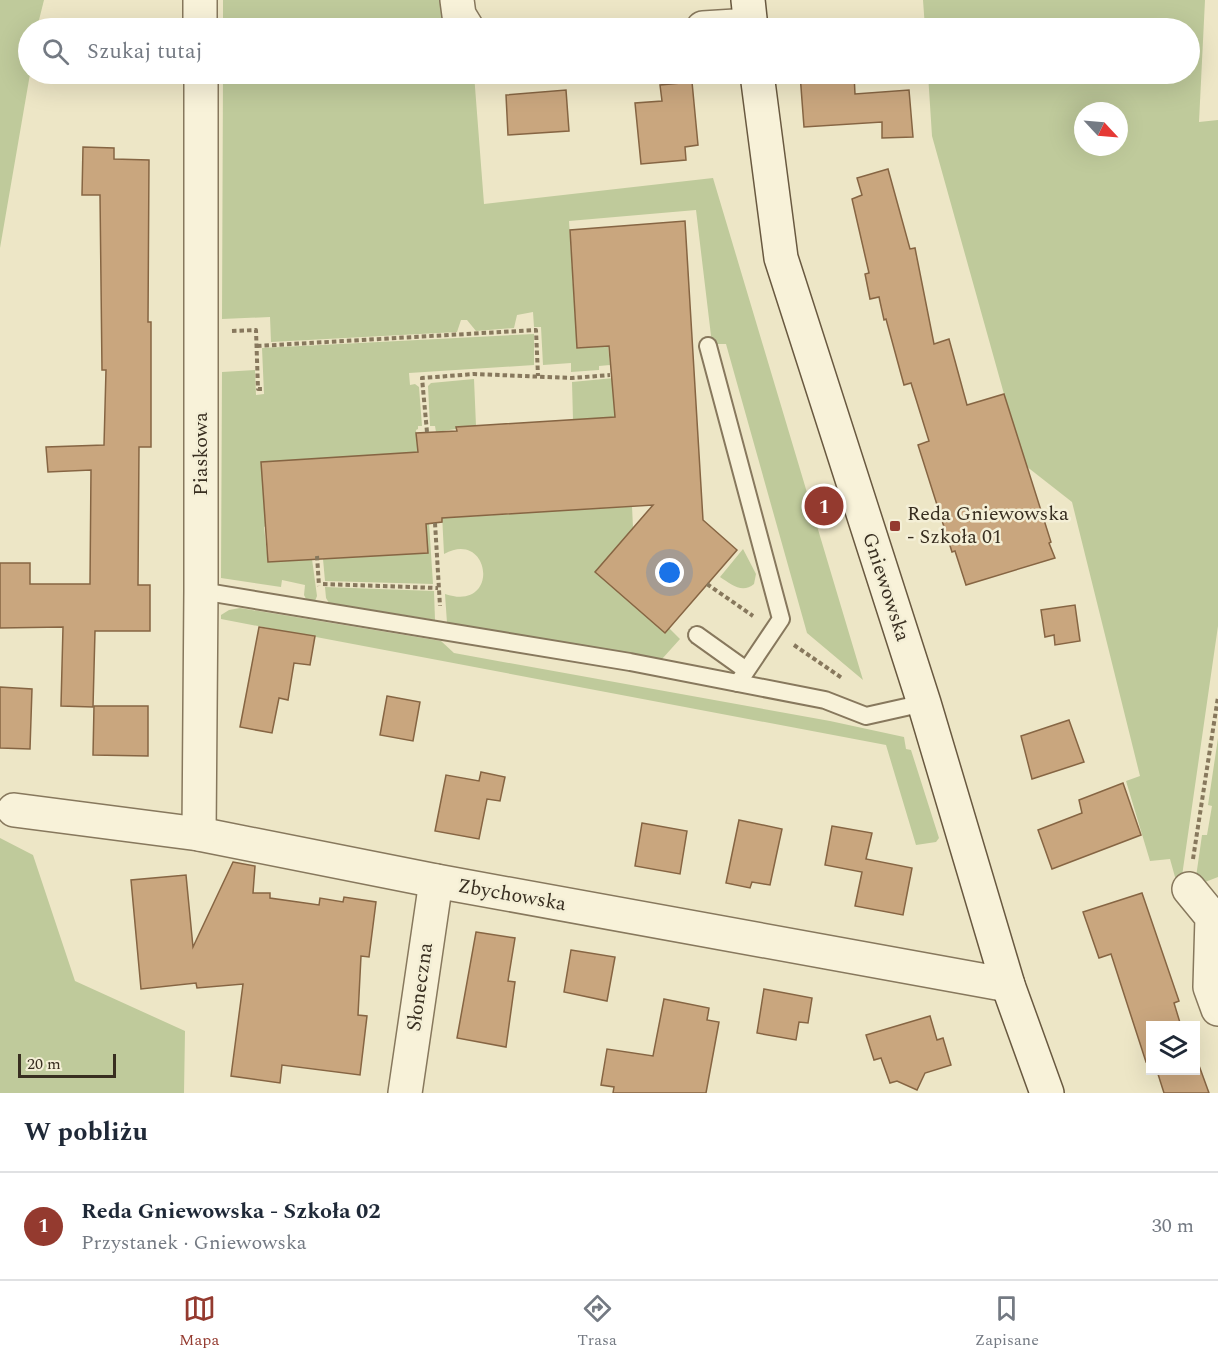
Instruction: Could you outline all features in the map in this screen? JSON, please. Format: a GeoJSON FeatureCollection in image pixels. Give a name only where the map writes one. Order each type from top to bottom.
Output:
{"type":"FeatureCollection","features":[{"type":"Feature","properties":{"kind":"street"},"geometry":{"type":"LineString","coordinates":[[201,0],[201,18]]}},
{"type":"Feature","properties":{"kind":"street"},"geometry":{"type":"LineString","coordinates":[[457,0],[461,18]]}},
{"type":"Feature","properties":{"kind":"street","name":"Piaskowa"},"geometry":{"type":"LineString","coordinates":[[199,834],[201,84]]}},
{"type":"Feature","properties":{"kind":"street","name":"Gniewowska"},"geometry":{"type":"LineString","coordinates":[[758,84],[781,258],[924,704],[1008,985],[1047,1093]]}},
{"type":"Feature","properties":{"kind":"street","name":"Zbychowska"},"geometry":{"type":"LineString","coordinates":[[14,810],[199,834],[436,881],[1008,985]]}},
{"type":"Feature","properties":{"kind":"street","name":"Słoneczna"},"geometry":{"type":"LineString","coordinates":[[405,1093],[436,881]]}},
{"type":"Feature","properties":{"kind":"street"},"geometry":{"type":"LineString","coordinates":[[1200,886],[1212,917],[1210,987],[1218,1009]]}},
{"type":"Feature","properties":{"kind":"lane"},"geometry":{"type":"LineString","coordinates":[[708,346],[781,620],[742,676]]}},
{"type":"Feature","properties":{"kind":"lane"},"geometry":{"type":"LineString","coordinates":[[201,591],[618,660],[742,676],[825,700],[866,716],[924,704]]}},
{"type":"Feature","properties":{"kind":"lane"},"geometry":{"type":"LineString","coordinates":[[697,635],[742,676]]}},
{"type":"Feature","properties":{"kind":"path"},"geometry":{"type":"LineString","coordinates":[[201,332],[256,330],[258,389],[264,389]]}},
{"type":"Feature","properties":{"kind":"path"},"geometry":{"type":"LineString","coordinates":[[257,346],[536,330],[538,376]]}},
{"type":"Feature","properties":{"kind":"path"},"geometry":{"type":"LineString","coordinates":[[427,432],[422,378],[474,374],[572,378],[610,375]]}},
{"type":"Feature","properties":{"kind":"path"},"geometry":{"type":"LineString","coordinates":[[435,523],[441,630]]}},
{"type":"Feature","properties":{"kind":"path"},"geometry":{"type":"LineString","coordinates":[[319,584],[438,588]]}},
{"type":"Feature","properties":{"kind":"path"},"geometry":{"type":"LineString","coordinates":[[707,584],[889,711]]}},
{"type":"Feature","properties":{"kind":"path"},"geometry":{"type":"LineString","coordinates":[[1200,886],[1218,697]]}},
{"type":"Feature","properties":{"kind":"green space"},"geometry":{"type":"Polygon","coordinates":[[[0,0],[44,0],[40,18],[18,18],[18,84],[28,84],[0,248],[0,0]]]}},
{"type":"Feature","properties":{"kind":"green space"},"geometry":{"type":"Polygon","coordinates":[[[223,0],[445,0],[446,18],[223,18],[223,0]]]}},
{"type":"Feature","properties":{"kind":"green space"},"geometry":{"type":"Polygon","coordinates":[[[923,0],[1205,0],[1199,122],[1218,120],[1218,626],[1182,876],[1175,877],[1170,859],[1150,861],[1126,781],[1140,776],[1072,502],[1026,466],[932,136],[929,84],[1200,84],[1200,18],[924,18],[923,0]]]}},
{"type":"Feature","properties":{"kind":"green space"},"geometry":{"type":"Polygon","coordinates":[[[223,84],[475,84],[484,204],[713,178],[863,680],[807,633],[726,344],[712,344],[696,210],[569,221],[577,348],[608,346],[610,365],[599,366],[599,370],[571,372],[571,363],[543,365],[541,327],[534,327],[533,312],[517,315],[514,328],[476,331],[467,320],[461,320],[457,332],[271,342],[270,317],[222,319],[223,84]]]}},
{"type":"Feature","properties":{"kind":"green space"},"geometry":{"type":"Polygon","coordinates":[[[534,334],[534,365],[409,373],[410,385],[415,384],[419,387],[422,426],[418,426],[416,430],[418,452],[264,527],[268,562],[312,559],[317,596],[315,601],[306,599],[305,585],[282,580],[281,587],[221,578],[222,372],[255,370],[256,395],[264,394],[262,348],[534,334]]]}},
{"type":"Feature","properties":{"kind":"green space"},"geometry":{"type":"Polygon","coordinates":[[[624,377],[627,417],[573,420],[572,382],[624,377]]]}},
{"type":"Feature","properties":{"kind":"green space"},"geometry":{"type":"Polygon","coordinates":[[[474,379],[476,426],[436,432],[435,426],[430,426],[428,386],[431,383],[474,379]]]}},
{"type":"Feature","properties":{"kind":"green space"},"geometry":{"type":"Polygon","coordinates":[[[632,506],[633,528],[669,628],[680,639],[662,659],[447,623],[445,594],[463,597],[475,592],[482,583],[483,571],[480,560],[472,552],[460,549],[444,554],[442,514],[463,517],[632,506]]]}},
{"type":"Feature","properties":{"kind":"green space"},"geometry":{"type":"Polygon","coordinates":[[[426,523],[429,523],[433,584],[325,581],[323,559],[427,553],[426,523]]]}},
{"type":"Feature","properties":{"kind":"green space"},"geometry":{"type":"Polygon","coordinates":[[[743,549],[756,574],[754,584],[741,588],[720,577],[743,549]]]}},
{"type":"Feature","properties":{"kind":"green space"},"geometry":{"type":"Polygon","coordinates":[[[325,587],[434,591],[435,620],[329,603],[325,587]]]}},
{"type":"Feature","properties":{"kind":"green space"},"geometry":{"type":"Polygon","coordinates":[[[240,608],[441,641],[454,653],[830,721],[904,737],[906,749],[911,750],[939,838],[936,842],[916,845],[886,745],[221,619],[221,615],[229,610],[240,608]]]}},
{"type":"Feature","properties":{"kind":"green space"},"geometry":{"type":"Polygon","coordinates":[[[1218,738],[1218,877],[1200,884],[1196,877],[1202,835],[1207,835],[1212,806],[1208,805],[1218,738]]]}},
{"type":"Feature","properties":{"kind":"green space"},"geometry":{"type":"Polygon","coordinates":[[[0,838],[33,855],[75,981],[185,1031],[184,1093],[0,1093],[0,838]]]}},
{"type":"Feature","properties":{"kind":"building"},"geometry":{"type":"Polygon","coordinates":[[[692,84],[698,145],[685,147],[686,160],[641,164],[635,103],[662,101],[660,85],[692,84]]]}},
{"type":"Feature","properties":{"kind":"building"},"geometry":{"type":"Polygon","coordinates":[[[801,84],[854,84],[855,94],[909,90],[913,137],[882,138],[882,122],[804,127],[801,84]]]}},
{"type":"Feature","properties":{"kind":"building"},"geometry":{"type":"Polygon","coordinates":[[[566,90],[569,131],[508,135],[506,95],[566,90]]]}},
{"type":"Feature","properties":{"kind":"building"},"geometry":{"type":"Polygon","coordinates":[[[83,147],[114,148],[114,159],[149,160],[148,322],[151,322],[151,447],[139,447],[138,585],[150,585],[150,631],[95,631],[93,707],[61,706],[63,627],[0,628],[0,563],[30,563],[30,584],[90,584],[91,470],[48,472],[46,447],[104,445],[106,370],[102,370],[100,195],[82,195],[83,147]]]}},
{"type":"Feature","properties":{"kind":"building"},"geometry":{"type":"Polygon","coordinates":[[[888,169],[910,249],[915,248],[934,344],[949,339],[967,405],[1004,394],[1055,558],[966,585],[955,551],[952,552],[918,445],[929,441],[911,383],[904,385],[879,297],[870,299],[865,274],[869,273],[852,199],[862,195],[857,178],[888,169]]]}},
{"type":"Feature","properties":{"kind":"building"},"geometry":{"type":"Polygon","coordinates":[[[685,221],[703,520],[737,550],[665,633],[595,572],[653,505],[442,518],[442,522],[426,524],[428,553],[268,562],[261,462],[418,452],[416,433],[457,431],[456,427],[615,417],[609,346],[577,348],[570,230],[685,221]]]}},
{"type":"Feature","properties":{"kind":"building"},"geometry":{"type":"Polygon","coordinates":[[[1075,605],[1080,641],[1055,645],[1054,635],[1045,637],[1041,610],[1075,605]]]}},
{"type":"Feature","properties":{"kind":"building"},"geometry":{"type":"Polygon","coordinates":[[[259,627],[315,636],[310,665],[294,663],[288,700],[279,698],[272,733],[240,727],[259,627]]]}},
{"type":"Feature","properties":{"kind":"building"},"geometry":{"type":"Polygon","coordinates":[[[0,687],[32,689],[30,749],[0,748],[0,687]]]}},
{"type":"Feature","properties":{"kind":"building"},"geometry":{"type":"Polygon","coordinates":[[[387,696],[420,702],[413,741],[380,735],[387,696]]]}},
{"type":"Feature","properties":{"kind":"building"},"geometry":{"type":"Polygon","coordinates":[[[94,706],[148,706],[148,756],[93,755],[94,706]]]}},
{"type":"Feature","properties":{"kind":"building"},"geometry":{"type":"Polygon","coordinates":[[[1069,720],[1084,762],[1032,779],[1021,736],[1069,720]]]}},
{"type":"Feature","properties":{"kind":"building"},"geometry":{"type":"Polygon","coordinates":[[[481,772],[505,777],[500,801],[487,799],[479,839],[435,831],[446,775],[479,781],[481,772]]]}},
{"type":"Feature","properties":{"kind":"building"},"geometry":{"type":"Polygon","coordinates":[[[1123,783],[1141,835],[1052,869],[1038,830],[1082,813],[1079,800],[1123,783]]]}},
{"type":"Feature","properties":{"kind":"building"},"geometry":{"type":"Polygon","coordinates":[[[739,820],[782,829],[770,885],[752,882],[750,888],[726,883],[739,820]]]}},
{"type":"Feature","properties":{"kind":"building"},"geometry":{"type":"Polygon","coordinates":[[[642,823],[687,831],[680,874],[635,866],[642,823]]]}},
{"type":"Feature","properties":{"kind":"building"},"geometry":{"type":"Polygon","coordinates":[[[832,826],[872,833],[866,859],[912,868],[903,915],[855,906],[862,872],[825,865],[832,826]]]}},
{"type":"Feature","properties":{"kind":"building"},"geometry":{"type":"Polygon","coordinates":[[[233,862],[255,866],[253,893],[270,893],[270,898],[319,905],[320,898],[343,902],[344,897],[376,902],[369,957],[361,956],[358,1015],[367,1016],[360,1075],[282,1065],[280,1083],[231,1076],[243,984],[197,988],[196,983],[141,989],[131,880],[186,875],[193,947],[233,862]]]}},
{"type":"Feature","properties":{"kind":"building"},"geometry":{"type":"Polygon","coordinates":[[[1142,893],[1179,1001],[1174,1003],[1179,1021],[1146,1021],[1146,1062],[1111,954],[1099,958],[1083,912],[1142,893]]]}},
{"type":"Feature","properties":{"kind":"building"},"geometry":{"type":"Polygon","coordinates":[[[476,932],[515,938],[508,981],[515,982],[506,1047],[457,1038],[476,932]]]}},
{"type":"Feature","properties":{"kind":"building"},"geometry":{"type":"Polygon","coordinates":[[[571,950],[615,957],[607,1001],[564,992],[571,950]]]}},
{"type":"Feature","properties":{"kind":"building"},"geometry":{"type":"Polygon","coordinates":[[[764,989],[812,998],[808,1023],[799,1022],[796,1040],[757,1033],[764,989]]]}},
{"type":"Feature","properties":{"kind":"building"},"geometry":{"type":"Polygon","coordinates":[[[664,999],[709,1008],[707,1020],[719,1022],[706,1093],[613,1093],[614,1087],[601,1085],[607,1049],[653,1056],[664,999]]]}},
{"type":"Feature","properties":{"kind":"building"},"geometry":{"type":"Polygon","coordinates":[[[930,1016],[937,1040],[943,1038],[951,1065],[925,1073],[917,1090],[897,1081],[890,1083],[881,1058],[874,1060],[866,1035],[930,1016]]]}},
{"type":"Feature","properties":{"kind":"building"},"geometry":{"type":"Polygon","coordinates":[[[1200,1068],[1209,1093],[1164,1093],[1158,1075],[1200,1075],[1200,1068]]]}},
{"type":"Feature","properties":{"kind":"place","name":"Reda Gniewowska - Szkoła 02"},"geometry":{"type":"Point","coordinates":[824,506]}},
{"type":"Feature","properties":{"kind":"place","name":"Reda Gniewowska - Szkoła 01"},"geometry":{"type":"Point","coordinates":[895,526]}}]}
